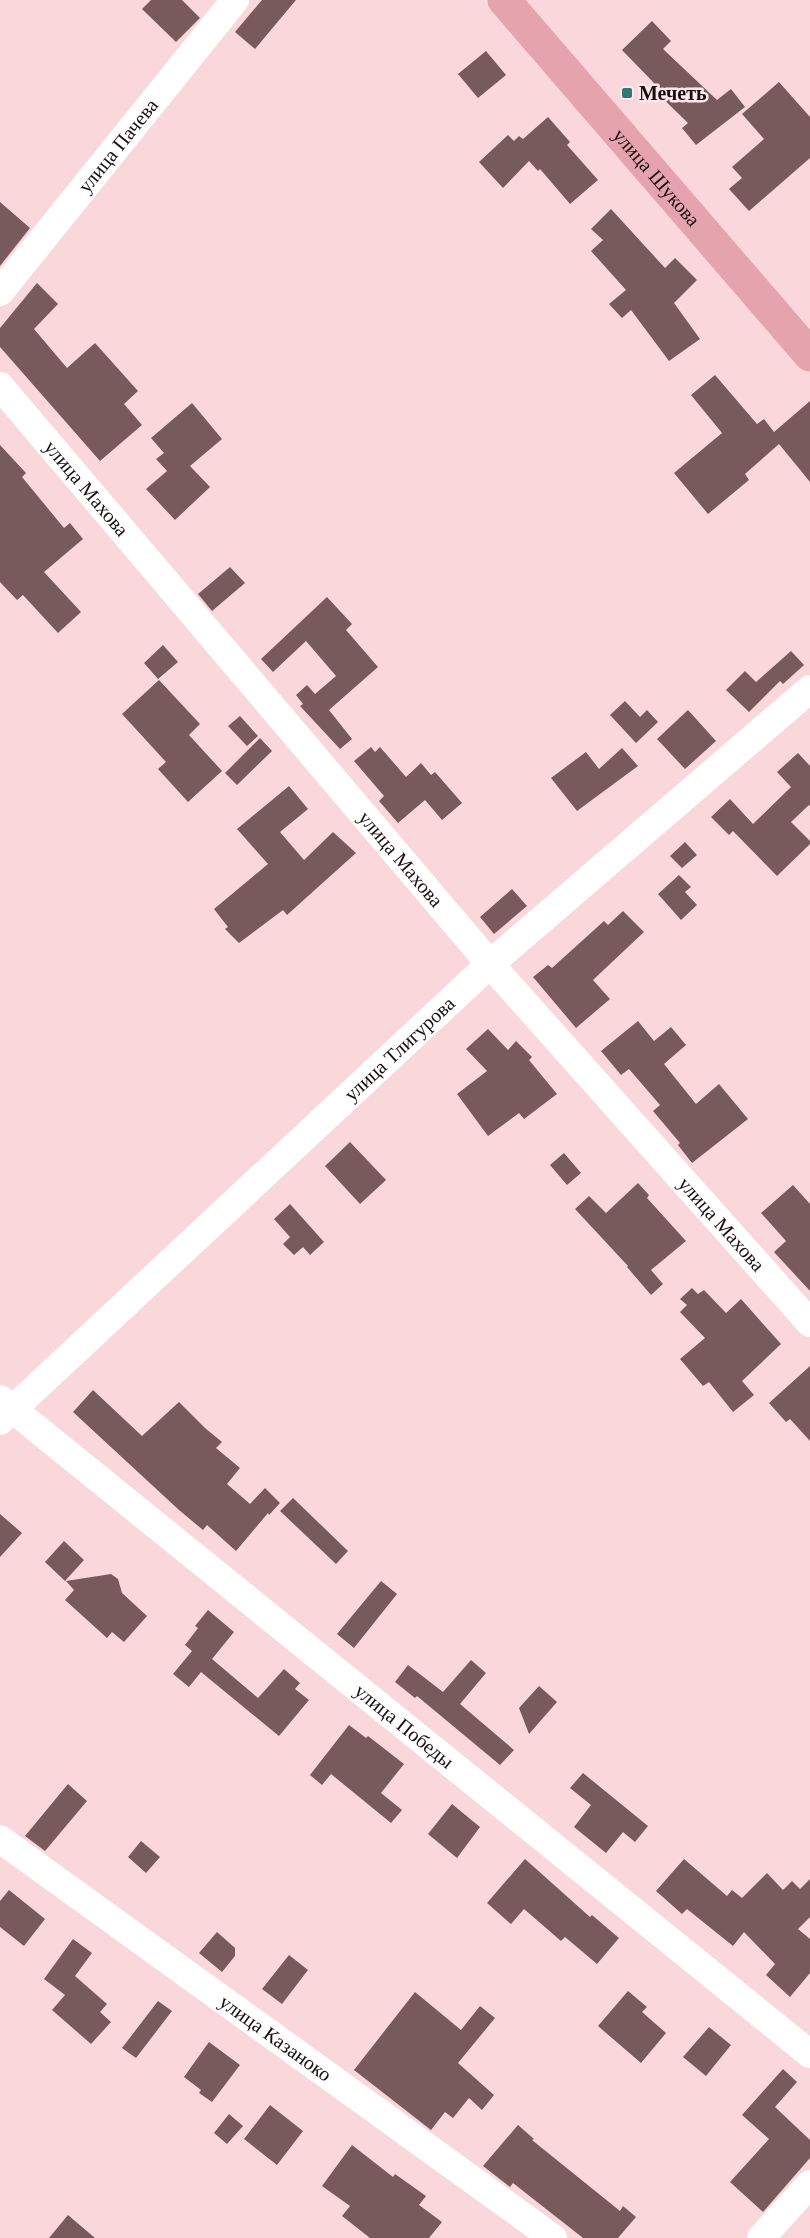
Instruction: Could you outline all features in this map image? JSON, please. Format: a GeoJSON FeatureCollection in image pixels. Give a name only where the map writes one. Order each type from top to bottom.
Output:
{"type":"FeatureCollection","features":[{"type":"Feature","properties":{"kind":"main road","name":"улица Шукова"},"geometry":{"type":"LineString","coordinates":[[504,0],[810,355]]}},
{"type":"Feature","properties":{"kind":"street","name":"улица Пачева"},"geometry":{"type":"LineString","coordinates":[[0,292],[235,0]]}},
{"type":"Feature","properties":{"kind":"street","name":"улица Махова"},"geometry":{"type":"LineString","coordinates":[[0,386],[490,964],[810,1323]]}},
{"type":"Feature","properties":{"kind":"street","name":"улица Тлигурова"},"geometry":{"type":"LineString","coordinates":[[4,1409],[490,964],[810,689]]}},
{"type":"Feature","properties":{"kind":"street","name":"улица Победы"},"geometry":{"type":"LineString","coordinates":[[4,1409],[810,2054]]}},
{"type":"Feature","properties":{"kind":"street","name":"улица Казаноко"},"geometry":{"type":"LineString","coordinates":[[0,1839],[553,2238]]}},
{"type":"Feature","properties":{"kind":"street"},"geometry":{"type":"LineString","coordinates":[[761,2238],[810,2184]]}},
{"type":"Feature","properties":{"kind":"building"},"geometry":{"type":"Polygon","coordinates":[[[151,0],[182,0],[200,18],[176,42],[142,9],[151,0]]]}},
{"type":"Feature","properties":{"kind":"building"},"geometry":{"type":"Polygon","coordinates":[[[262,0],[296,0],[255,49],[235,32],[262,0]]]}},
{"type":"Feature","properties":{"kind":"building"},"geometry":{"type":"Polygon","coordinates":[[[652,21],[671,41],[663,49],[717,100],[731,89],[745,107],[696,145],[682,128],[688,123],[650,86],[654,83],[622,50],[652,21]]]}},
{"type":"Feature","properties":{"kind":"building"},"geometry":{"type":"Polygon","coordinates":[[[486,51],[506,75],[478,98],[458,74],[486,51]]]}},
{"type":"Feature","properties":{"kind":"building"},"geometry":{"type":"Polygon","coordinates":[[[779,82],[810,117],[810,158],[749,211],[729,189],[742,178],[732,167],[764,139],[742,114],[779,82]]]}},
{"type":"Feature","properties":{"kind":"building"},"geometry":{"type":"Polygon","coordinates":[[[548,117],[570,142],[567,145],[598,180],[570,204],[540,169],[538,171],[529,161],[503,188],[479,162],[508,135],[514,141],[519,136],[523,139],[548,117]]]}},
{"type":"Feature","properties":{"kind":"building"},"geometry":{"type":"Polygon","coordinates":[[[0,202],[30,228],[0,266],[0,202]]]}},
{"type":"Feature","properties":{"kind":"building"},"geometry":{"type":"Polygon","coordinates":[[[611,209],[665,268],[675,258],[697,280],[674,303],[700,339],[669,361],[631,310],[622,318],[609,304],[626,290],[591,251],[603,240],[591,229],[611,209]]]}},
{"type":"Feature","properties":{"kind":"building"},"geometry":{"type":"Polygon","coordinates":[[[37,283],[58,304],[34,329],[67,368],[95,343],[138,391],[124,404],[142,425],[100,461],[0,347],[0,328],[37,283]]]}},
{"type":"Feature","properties":{"kind":"building"},"geometry":{"type":"Polygon","coordinates":[[[715,375],[757,424],[764,419],[774,432],[810,401],[810,482],[779,444],[745,474],[749,480],[708,514],[674,473],[722,433],[691,395],[715,375]]]}},
{"type":"Feature","properties":{"kind":"building"},"geometry":{"type":"Polygon","coordinates":[[[192,403],[222,439],[190,466],[210,487],[175,520],[146,489],[167,471],[156,459],[164,453],[151,438],[192,403]]]}},
{"type":"Feature","properties":{"kind":"building"},"geometry":{"type":"Polygon","coordinates":[[[0,445],[26,473],[22,477],[64,528],[70,523],[83,539],[44,572],[81,612],[58,633],[23,595],[17,600],[0,582],[0,445]]]}},
{"type":"Feature","properties":{"kind":"building"},"geometry":{"type":"Polygon","coordinates":[[[230,567],[245,583],[212,611],[198,594],[230,567]]]}},
{"type":"Feature","properties":{"kind":"building"},"geometry":{"type":"Polygon","coordinates":[[[327,597],[352,624],[346,630],[378,667],[329,710],[352,739],[340,749],[300,706],[303,704],[296,695],[307,685],[315,694],[336,676],[306,641],[273,672],[261,659],[327,597]]]}},
{"type":"Feature","properties":{"kind":"building"},"geometry":{"type":"Polygon","coordinates":[[[163,645],[178,662],[158,679],[144,663],[163,645]]]}},
{"type":"Feature","properties":{"kind":"building"},"geometry":{"type":"Polygon","coordinates":[[[791,651],[804,665],[783,684],[780,681],[749,712],[726,690],[745,671],[756,682],[791,651]]]}},
{"type":"Feature","properties":{"kind":"building"},"geometry":{"type":"Polygon","coordinates":[[[159,680],[200,724],[189,735],[222,771],[188,802],[158,769],[166,762],[122,714],[159,680]]]}},
{"type":"Feature","properties":{"kind":"building"},"geometry":{"type":"Polygon","coordinates":[[[625,701],[640,717],[647,710],[658,722],[636,743],[610,715],[625,701]]]}},
{"type":"Feature","properties":{"kind":"building"},"geometry":{"type":"Polygon","coordinates":[[[688,710],[716,741],[685,769],[657,739],[688,710]]]}},
{"type":"Feature","properties":{"kind":"building"},"geometry":{"type":"Polygon","coordinates":[[[240,716],[258,736],[247,746],[228,726],[240,716]]]}},
{"type":"Feature","properties":{"kind":"building"},"geometry":{"type":"Polygon","coordinates":[[[260,738],[272,751],[237,785],[225,773],[260,738]]]}},
{"type":"Feature","properties":{"kind":"building"},"geometry":{"type":"Polygon","coordinates":[[[371,747],[375,752],[380,747],[406,777],[421,763],[431,775],[435,772],[462,803],[442,820],[425,800],[398,823],[379,801],[384,796],[354,761],[371,747]]]}},
{"type":"Feature","properties":{"kind":"building"},"geometry":{"type":"Polygon","coordinates":[[[622,748],[638,766],[577,811],[551,778],[586,752],[599,769],[622,748]]]}},
{"type":"Feature","properties":{"kind":"building"},"geometry":{"type":"Polygon","coordinates":[[[798,753],[810,766],[810,806],[791,822],[810,841],[810,844],[777,876],[733,831],[729,835],[711,817],[730,799],[753,824],[791,787],[777,772],[798,753]]]}},
{"type":"Feature","properties":{"kind":"building"},"geometry":{"type":"Polygon","coordinates":[[[289,786],[308,809],[280,832],[304,860],[333,832],[356,853],[287,915],[283,910],[239,943],[225,929],[228,927],[214,909],[268,864],[237,829],[289,786]]]}},
{"type":"Feature","properties":{"kind":"building"},"geometry":{"type":"Polygon","coordinates":[[[685,842],[697,855],[682,868],[670,856],[685,842]]]}},
{"type":"Feature","properties":{"kind":"building"},"geometry":{"type":"Polygon","coordinates":[[[679,875],[691,887],[685,892],[697,905],[681,920],[658,894],[679,875]]]}},
{"type":"Feature","properties":{"kind":"building"},"geometry":{"type":"Polygon","coordinates":[[[512,889],[527,906],[494,934],[480,917],[512,889]]]}},
{"type":"Feature","properties":{"kind":"building"},"geometry":{"type":"Polygon","coordinates":[[[623,911],[644,932],[593,980],[610,999],[576,1028],[533,977],[548,965],[552,968],[604,921],[608,925],[623,911]]]}},
{"type":"Feature","properties":{"kind":"building"},"geometry":{"type":"Polygon","coordinates":[[[638,1021],[654,1041],[671,1027],[686,1045],[664,1064],[696,1104],[719,1084],[748,1119],[692,1163],[678,1145],[680,1143],[653,1111],[660,1105],[629,1069],[621,1075],[601,1051],[638,1021]]]}},
{"type":"Feature","properties":{"kind":"building"},"geometry":{"type":"Polygon","coordinates":[[[488,1029],[508,1050],[516,1041],[532,1057],[529,1060],[557,1094],[524,1119],[519,1113],[488,1136],[457,1094],[487,1071],[466,1049],[488,1029]]]}},
{"type":"Feature","properties":{"kind":"building"},"geometry":{"type":"Polygon","coordinates":[[[350,1142],[386,1180],[360,1204],[325,1166],[350,1142]]]}},
{"type":"Feature","properties":{"kind":"building"},"geometry":{"type":"Polygon","coordinates":[[[564,1153],[581,1173],[567,1185],[550,1165],[564,1153]]]}},
{"type":"Feature","properties":{"kind":"building"},"geometry":{"type":"Polygon","coordinates":[[[638,1183],[649,1195],[647,1198],[686,1241],[651,1270],[663,1284],[651,1295],[628,1266],[575,1209],[589,1196],[606,1213],[638,1183]]]}},
{"type":"Feature","properties":{"kind":"building"},"geometry":{"type":"Polygon","coordinates":[[[793,1185],[810,1204],[810,1291],[774,1252],[786,1241],[761,1213],[793,1185]]]}},
{"type":"Feature","properties":{"kind":"building"},"geometry":{"type":"Polygon","coordinates":[[[290,1204],[324,1242],[310,1255],[303,1247],[294,1255],[283,1244],[290,1237],[274,1219],[290,1204]]]}},
{"type":"Feature","properties":{"kind":"building"},"geometry":{"type":"Polygon","coordinates":[[[692,1288],[698,1294],[704,1290],[726,1313],[741,1299],[781,1344],[742,1381],[754,1395],[733,1412],[709,1382],[703,1386],[680,1359],[705,1338],[680,1312],[687,1305],[680,1299],[692,1288]]]}},
{"type":"Feature","properties":{"kind":"building"},"geometry":{"type":"Polygon","coordinates":[[[810,1366],[810,1441],[790,1419],[786,1422],[769,1403],[810,1366]]]}},
{"type":"Feature","properties":{"kind":"building"},"geometry":{"type":"Polygon","coordinates":[[[93,1390],[142,1436],[179,1402],[222,1442],[216,1448],[240,1468],[227,1484],[250,1504],[265,1488],[280,1503],[269,1515],[268,1513],[236,1551],[207,1525],[203,1530],[179,1510],[73,1412],[93,1390]]]}},
{"type":"Feature","properties":{"kind":"building"},"geometry":{"type":"Polygon","coordinates":[[[293,1498],[348,1551],[336,1564],[280,1511],[293,1498]]]}},
{"type":"Feature","properties":{"kind":"building"},"geometry":{"type":"Polygon","coordinates":[[[0,1514],[22,1533],[0,1557],[0,1514]]]}},
{"type":"Feature","properties":{"kind":"building"},"geometry":{"type":"Polygon","coordinates":[[[64,1541],[84,1560],[65,1581],[45,1562],[64,1541]]]}},
{"type":"Feature","properties":{"kind":"building"},"geometry":{"type":"Polygon","coordinates":[[[111,1574],[118,1579],[122,1593],[147,1616],[124,1642],[112,1632],[107,1638],[65,1600],[74,1590],[66,1581],[111,1574]]]}},
{"type":"Feature","properties":{"kind":"building"},"geometry":{"type":"Polygon","coordinates":[[[381,1581],[397,1594],[354,1648],[337,1634],[381,1581]]]}},
{"type":"Feature","properties":{"kind":"building"},"geometry":{"type":"Polygon","coordinates":[[[208,1610],[234,1632],[212,1659],[258,1698],[284,1669],[300,1683],[295,1689],[309,1700],[279,1736],[201,1672],[189,1687],[173,1674],[192,1651],[185,1645],[198,1628],[195,1626],[208,1610]]]}},
{"type":"Feature","properties":{"kind":"building"},"geometry":{"type":"Polygon","coordinates":[[[471,1660],[486,1673],[460,1704],[514,1750],[500,1765],[417,1696],[415,1698],[395,1682],[408,1665],[443,1692],[471,1660]]]}},
{"type":"Feature","properties":{"kind":"building"},"geometry":{"type":"Polygon","coordinates":[[[539,1686],[557,1702],[529,1734],[519,1708],[539,1686]]]}},
{"type":"Feature","properties":{"kind":"building"},"geometry":{"type":"Polygon","coordinates":[[[349,1725],[366,1738],[368,1736],[404,1764],[381,1793],[402,1810],[391,1823],[331,1774],[322,1785],[310,1775],[349,1725]]]}},
{"type":"Feature","properties":{"kind":"building"},"geometry":{"type":"Polygon","coordinates":[[[583,1773],[648,1826],[635,1842],[623,1832],[606,1853],[574,1827],[591,1805],[570,1788],[583,1773]]]}},
{"type":"Feature","properties":{"kind":"building"},"geometry":{"type":"Polygon","coordinates":[[[68,1784],[87,1801],[45,1851],[25,1836],[68,1784]]]}},
{"type":"Feature","properties":{"kind":"building"},"geometry":{"type":"Polygon","coordinates":[[[452,1804],[480,1827],[457,1858],[428,1834],[452,1804]]]}},
{"type":"Feature","properties":{"kind":"building"},"geometry":{"type":"Polygon","coordinates":[[[141,1841],[160,1857],[146,1873],[128,1857],[141,1841]]]}},
{"type":"Feature","properties":{"kind":"building"},"geometry":{"type":"Polygon","coordinates":[[[525,1859],[590,1917],[592,1915],[619,1938],[597,1964],[565,1937],[561,1941],[524,1909],[511,1924],[487,1903],[525,1859]]]}},
{"type":"Feature","properties":{"kind":"building"},"geometry":{"type":"Polygon","coordinates":[[[684,1859],[727,1896],[732,1890],[742,1898],[767,1873],[783,1890],[792,1881],[800,1889],[810,1879],[810,1917],[798,1929],[810,1939],[810,1973],[790,1997],[766,1975],[775,1964],[744,1932],[733,1946],[687,1909],[682,1914],[656,1891],[684,1859]]]}},
{"type":"Feature","properties":{"kind":"building"},"geometry":{"type":"Polygon","coordinates":[[[9,1890],[45,1919],[24,1946],[0,1927],[0,1901],[9,1890]]]}},
{"type":"Feature","properties":{"kind":"building"},"geometry":{"type":"Polygon","coordinates":[[[217,1932],[235,1948],[235,1956],[222,1972],[199,1953],[217,1932]]]}},
{"type":"Feature","properties":{"kind":"building"},"geometry":{"type":"Polygon","coordinates":[[[73,1939],[92,1953],[75,1976],[107,2004],[100,2012],[111,2022],[91,2044],[52,2010],[65,1995],[44,1979],[73,1939]]]}},
{"type":"Feature","properties":{"kind":"building"},"geometry":{"type":"Polygon","coordinates":[[[289,1955],[308,1970],[282,2004],[262,1989],[289,1955]]]}},
{"type":"Feature","properties":{"kind":"building"},"geometry":{"type":"Polygon","coordinates":[[[628,1991],[647,2007],[642,2012],[666,2033],[641,2063],[598,2026],[628,1991]]]}},
{"type":"Feature","properties":{"kind":"building"},"geometry":{"type":"Polygon","coordinates":[[[415,1992],[461,2030],[480,2006],[495,2018],[458,2063],[494,2095],[482,2110],[469,2098],[453,2118],[445,2112],[431,2130],[354,2070],[415,1992]]]}},
{"type":"Feature","properties":{"kind":"building"},"geometry":{"type":"Polygon","coordinates":[[[158,2001],[172,2011],[136,2058],[122,2048],[158,2001]]]}},
{"type":"Feature","properties":{"kind":"building"},"geometry":{"type":"Polygon","coordinates":[[[709,2027],[731,2045],[706,2076],[683,2057],[709,2027]]]}},
{"type":"Feature","properties":{"kind":"building"},"geometry":{"type":"Polygon","coordinates":[[[209,2042],[240,2065],[212,2102],[199,2093],[201,2090],[184,2077],[209,2042]]]}},
{"type":"Feature","properties":{"kind":"building"},"geometry":{"type":"Polygon","coordinates":[[[783,2069],[797,2082],[775,2107],[810,2140],[810,2158],[763,2212],[730,2182],[769,2139],[742,2115],[783,2069]]]}},
{"type":"Feature","properties":{"kind":"building"},"geometry":{"type":"Polygon","coordinates":[[[270,2105],[303,2131],[277,2165],[244,2139],[270,2105]]]}},
{"type":"Feature","properties":{"kind":"building"},"geometry":{"type":"Polygon","coordinates":[[[229,2114],[243,2126],[227,2144],[214,2133],[229,2114]]]}},
{"type":"Feature","properties":{"kind":"building"},"geometry":{"type":"Polygon","coordinates":[[[518,2125],[534,2139],[532,2140],[620,2211],[623,2206],[636,2217],[618,2238],[583,2238],[513,2183],[510,2187],[483,2166],[518,2125]]]}},
{"type":"Feature","properties":{"kind":"building"},"geometry":{"type":"Polygon","coordinates":[[[352,2145],[393,2177],[395,2174],[426,2196],[419,2205],[442,2222],[429,2238],[370,2238],[342,2216],[350,2206],[322,2186],[352,2145]]]}},
{"type":"Feature","properties":{"kind":"building"},"geometry":{"type":"Polygon","coordinates":[[[68,2215],[95,2238],[49,2238],[68,2215]]]}},
{"type":"Feature","properties":{"kind":"place","name":"Мечеть"},"geometry":{"type":"Point","coordinates":[627,93]}}]}
